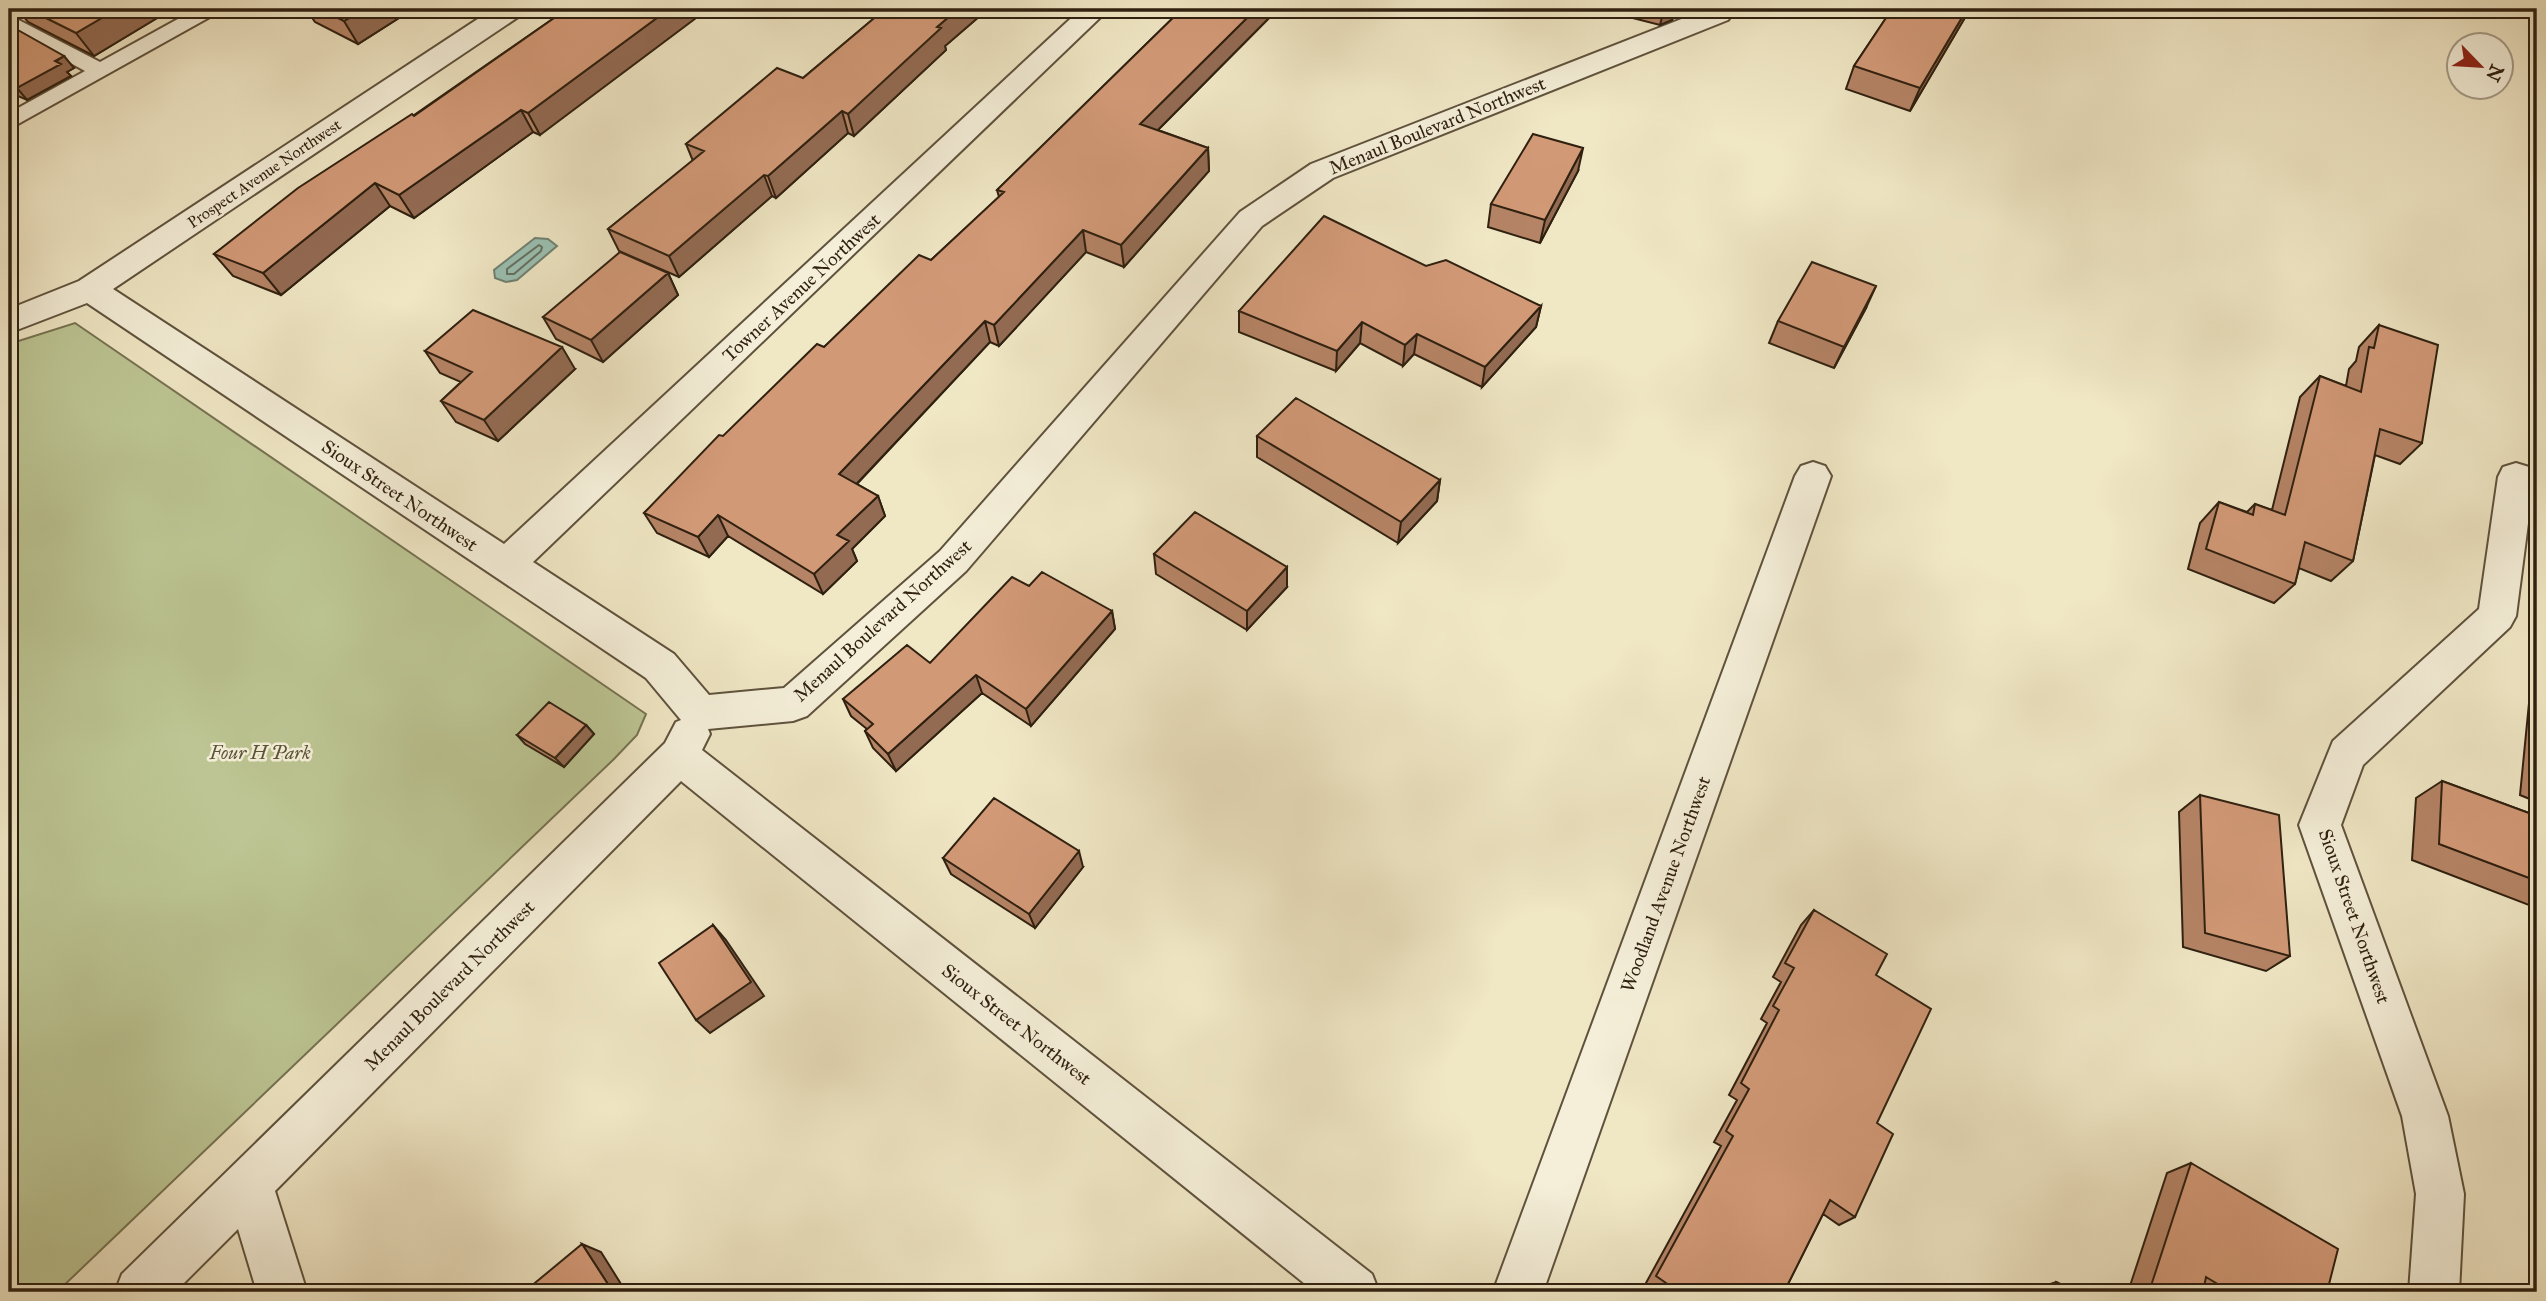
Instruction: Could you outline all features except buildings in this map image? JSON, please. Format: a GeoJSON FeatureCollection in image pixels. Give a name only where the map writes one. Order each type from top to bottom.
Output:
{"type":"FeatureCollection","features":[{"type":"Feature","properties":{"kind":"street","name":"Prospect Avenue Northwest"},"geometry":{"type":"LineString","coordinates":[[9,322],[90,289],[511,9]]}},
{"type":"Feature","properties":{"kind":"street","name":"Towner Avenue Northwest"},"geometry":{"type":"LineString","coordinates":[[506,565],[1096,9]]}},
{"type":"Feature","properties":{"kind":"street","name":"Menaul Boulevard Northwest"},"geometry":{"type":"LineString","coordinates":[[141,1292],[679,755],[700,713],[793,704],[953,561],[1251,219],[1322,171],[1718,14],[1723,9]]}},
{"type":"Feature","properties":{"kind":"street","name":"Sioux Street Northwest"},"geometry":{"type":"LineString","coordinates":[[90,289],[660,666],[700,713]]}},
{"type":"Feature","properties":{"kind":"street","name":"Woodland Avenue Northwest"},"geometry":{"type":"LineString","coordinates":[[1518,1292],[1813,477]]}},
{"type":"Feature","properties":{"kind":"street","name":"Sioux Street Northwest"},"geometry":{"type":"LineString","coordinates":[[2434,1292],[2440,1194],[2425,1116],[2320,825],[2347,754],[2497,616],[2516,477]]}},
{"type":"Feature","properties":{"kind":"street","name":"Sioux Street Northwest"},"geometry":{"type":"LineString","coordinates":[[679,755],[1354,1292]]}},
{"type":"Feature","properties":{"kind":"street"},"geometry":{"type":"LineString","coordinates":[[249,1186],[282,1292]]}},
{"type":"Feature","properties":{"kind":"lane"},"geometry":{"type":"LineString","coordinates":[[9,122],[210,9]]}},
{"type":"Feature","properties":{"kind":"lane"},"geometry":{"type":"LineString","coordinates":[[9,21],[101,71]]}},
{"type":"Feature","properties":{"kind":"green space","name":"Four H Park"},"geometry":{"type":"Polygon","coordinates":[[[75,323],[646,714],[637,735],[614,759],[57,1292],[9,1292],[9,344],[75,323]]]}},
{"type":"Feature","properties":{"kind":"water"},"geometry":{"type":"Polygon","coordinates":[[[535,238],[548,239],[557,246],[517,280],[506,282],[495,278],[494,270],[535,238]]]}}]}
